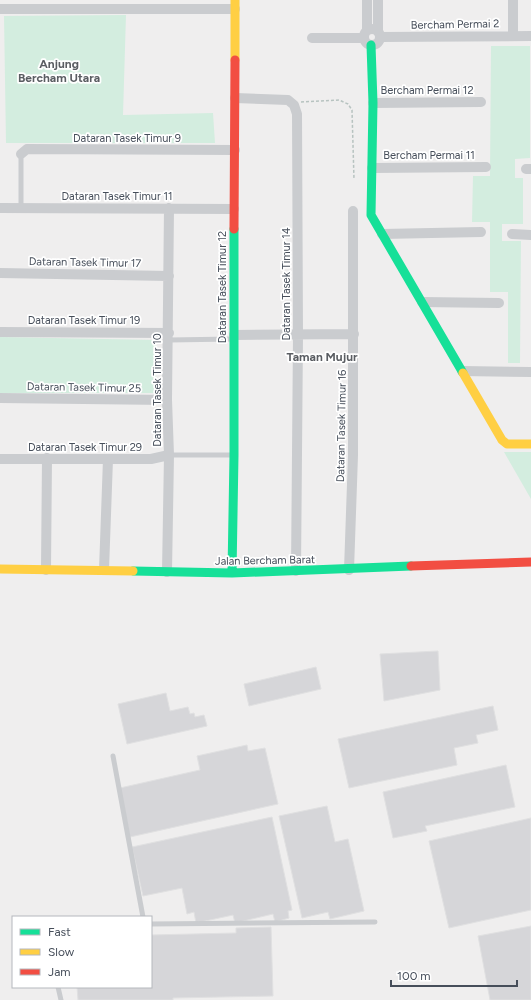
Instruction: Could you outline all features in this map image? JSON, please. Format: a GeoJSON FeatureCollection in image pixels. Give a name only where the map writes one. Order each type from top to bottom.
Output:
{"type":"FeatureCollection","features":[{"type":"Feature","properties":{"kind":"street"},"geometry":{"type":"LineString","coordinates":[[367,0],[365,34],[366,43],[372,45]]}},
{"type":"Feature","properties":{"kind":"street"},"geometry":{"type":"LineString","coordinates":[[372,45],[376,44],[379,34],[378,0]]}},
{"type":"Feature","properties":{"kind":"street"},"geometry":{"type":"LineString","coordinates":[[513,0],[513,36]]}},
{"type":"Feature","properties":{"kind":"street"},"geometry":{"type":"LineString","coordinates":[[0,8],[235,5]]}},
{"type":"Feature","properties":{"kind":"street","name":"Dataran Tasek Timur 12"},"geometry":{"type":"LineString","coordinates":[[232,573],[234,455],[235,5]]}},
{"type":"Feature","properties":{"kind":"street"},"geometry":{"type":"LineString","coordinates":[[312,38],[365,34],[373,29],[379,34]]}},
{"type":"Feature","properties":{"kind":"street","name":"Bercham Permai 2"},"geometry":{"type":"LineString","coordinates":[[379,34],[531,36]]}},
{"type":"Feature","properties":{"kind":"street"},"geometry":{"type":"LineString","coordinates":[[372,45],[373,103],[371,215],[502,440],[505,443],[531,444]]}},
{"type":"Feature","properties":{"kind":"street"},"geometry":{"type":"LineString","coordinates":[[235,98],[284,100],[292,102]]}},
{"type":"Feature","properties":{"kind":"street","name":"Dataran Tasek Timur 14"},"geometry":{"type":"LineString","coordinates":[[292,102],[296,108],[298,119],[296,571]]}},
{"type":"Feature","properties":{"kind":"street","name":"Bercham Permai 12"},"geometry":{"type":"LineString","coordinates":[[373,103],[480,102]]}},
{"type":"Feature","properties":{"kind":"street","name":"Dataran Tasek Timur 9"},"geometry":{"type":"LineString","coordinates":[[21,154],[27,149],[235,150]]}},
{"type":"Feature","properties":{"kind":"street","name":"Bercham Permai 11"},"geometry":{"type":"LineString","coordinates":[[372,168],[486,167]]}},
{"type":"Feature","properties":{"kind":"street","name":"Dataran Tasek Timur 11"},"geometry":{"type":"LineString","coordinates":[[0,208],[234,209]]}},
{"type":"Feature","properties":{"kind":"street","name":"Dataran Tasek Timur 10"},"geometry":{"type":"LineString","coordinates":[[167,572],[169,455],[167,400],[169,336],[169,208]]}},
{"type":"Feature","properties":{"kind":"street","name":"Dataran Tasek Timur 16"},"geometry":{"type":"LineString","coordinates":[[349,570],[353,456],[353,211]]}},
{"type":"Feature","properties":{"kind":"street"},"geometry":{"type":"LineString","coordinates":[[382,234],[481,232]]}},
{"type":"Feature","properties":{"kind":"street"},"geometry":{"type":"LineString","coordinates":[[512,234],[531,235]]}},
{"type":"Feature","properties":{"kind":"street","name":"Dataran Tasek Timur 17"},"geometry":{"type":"LineString","coordinates":[[0,273],[169,276]]}},
{"type":"Feature","properties":{"kind":"street"},"geometry":{"type":"LineString","coordinates":[[422,302],[499,303]]}},
{"type":"Feature","properties":{"kind":"street","name":"Dataran Tasek Timur 19"},"geometry":{"type":"LineString","coordinates":[[0,332],[169,336]]}},
{"type":"Feature","properties":{"kind":"street"},"geometry":{"type":"LineString","coordinates":[[234,337],[354,334]]}},
{"type":"Feature","properties":{"kind":"street"},"geometry":{"type":"LineString","coordinates":[[462,371],[531,372]]}},
{"type":"Feature","properties":{"kind":"street","name":"Dataran Tasek Timur 25"},"geometry":{"type":"LineString","coordinates":[[0,398],[167,400]]}},
{"type":"Feature","properties":{"kind":"street","name":"Dataran Tasek Timur 29"},"geometry":{"type":"LineString","coordinates":[[0,459],[151,459],[169,455]]}},
{"type":"Feature","properties":{"kind":"street"},"geometry":{"type":"LineString","coordinates":[[46,570],[47,458]]}},
{"type":"Feature","properties":{"kind":"street"},"geometry":{"type":"LineString","coordinates":[[104,570],[108,459]]}},
{"type":"Feature","properties":{"kind":"street","name":"Jalan Bercham Barat"},"geometry":{"type":"LineString","coordinates":[[0,569],[232,573],[349,570],[531,562]]}},
{"type":"Feature","properties":{"kind":"lane"},"geometry":{"type":"LineString","coordinates":[[21,154],[21,208]]}},
{"type":"Feature","properties":{"kind":"lane"},"geometry":{"type":"LineString","coordinates":[[169,336],[234,337]]}},
{"type":"Feature","properties":{"kind":"lane"},"geometry":{"type":"LineString","coordinates":[[169,455],[234,455]]}},
{"type":"Feature","properties":{"kind":"lane"},"geometry":{"type":"LineString","coordinates":[[113,756],[143,916]]}},
{"type":"Feature","properties":{"kind":"lane"},"geometry":{"type":"LineString","coordinates":[[152,924],[375,922]]}},
{"type":"Feature","properties":{"kind":"lane"},"geometry":{"type":"LineString","coordinates":[[58,988],[61,1000]]}},
{"type":"Feature","properties":{"kind":"path"},"geometry":{"type":"LineString","coordinates":[[292,102],[339,100],[348,104],[352,110],[354,179]]}},
{"type":"Feature","properties":{"kind":"green space"},"geometry":{"type":"Polygon","coordinates":[[[126,15],[123,115],[213,113],[215,143],[6,143],[4,16],[126,15]]]}},
{"type":"Feature","properties":{"kind":"green space"},"geometry":{"type":"Polygon","coordinates":[[[491,46],[530,46],[530,158],[515,159],[515,178],[523,178],[523,224],[502,224],[502,241],[521,241],[520,363],[508,363],[508,292],[490,292],[490,222],[472,222],[473,176],[490,176],[491,46]]]}},
{"type":"Feature","properties":{"kind":"green space"},"geometry":{"type":"Polygon","coordinates":[[[0,337],[156,340],[156,393],[0,393],[0,337]]]}},
{"type":"Feature","properties":{"kind":"green space"},"geometry":{"type":"Polygon","coordinates":[[[504,452],[531,452],[531,499],[504,452]]]}},
{"type":"Feature","properties":{"kind":"building"},"geometry":{"type":"Polygon","coordinates":[[[438,651],[440,690],[384,701],[380,654],[438,651]]]}},
{"type":"Feature","properties":{"kind":"building"},"geometry":{"type":"Polygon","coordinates":[[[316,667],[321,689],[249,706],[244,684],[316,667]]]}},
{"type":"Feature","properties":{"kind":"building"},"geometry":{"type":"Polygon","coordinates":[[[166,693],[170,711],[188,707],[190,714],[194,713],[195,717],[204,715],[207,726],[127,744],[118,704],[166,693]]]}},
{"type":"Feature","properties":{"kind":"building"},"geometry":{"type":"Polygon","coordinates":[[[493,706],[498,730],[476,735],[478,743],[454,748],[457,765],[349,788],[338,739],[493,706]]]}},
{"type":"Feature","properties":{"kind":"building"},"geometry":{"type":"Polygon","coordinates":[[[247,745],[248,751],[265,748],[278,804],[130,837],[120,788],[200,770],[197,756],[247,745]]]}},
{"type":"Feature","properties":{"kind":"building"},"geometry":{"type":"Polygon","coordinates":[[[506,765],[515,807],[425,826],[427,831],[393,838],[383,792],[506,765]]]}},
{"type":"Feature","properties":{"kind":"building"},"geometry":{"type":"Polygon","coordinates":[[[327,806],[335,842],[348,839],[364,911],[330,919],[328,912],[302,918],[279,816],[327,806]]]}},
{"type":"Feature","properties":{"kind":"building"},"geometry":{"type":"Polygon","coordinates":[[[272,817],[292,910],[288,911],[289,918],[275,922],[273,914],[235,923],[233,915],[196,923],[194,912],[187,914],[182,888],[143,896],[132,847],[272,817]]]}},
{"type":"Feature","properties":{"kind":"building"},"geometry":{"type":"Polygon","coordinates":[[[531,818],[531,910],[449,928],[429,841],[531,818]]]}},
{"type":"Feature","properties":{"kind":"building"},"geometry":{"type":"Polygon","coordinates":[[[531,926],[531,1000],[490,1000],[478,936],[531,926]]]}},
{"type":"Feature","properties":{"kind":"building"},"geometry":{"type":"Polygon","coordinates":[[[271,927],[273,996],[173,998],[173,1000],[78,1000],[77,988],[152,988],[152,935],[236,933],[236,928],[271,927]]]}},
{"type":"Feature","properties":{"kind":"traffic: fast"},"geometry":{"type":"LineString","coordinates":[[371,45],[373,103],[371,215],[463,373]]}},
{"type":"Feature","properties":{"kind":"traffic: fast"},"geometry":{"type":"LineString","coordinates":[[232,573],[234,455],[234,229]]}},
{"type":"Feature","properties":{"kind":"traffic: fast"},"geometry":{"type":"LineString","coordinates":[[133,571],[232,573],[411,566]]}},
{"type":"Feature","properties":{"kind":"traffic: slow"},"geometry":{"type":"LineString","coordinates":[[235,0],[235,60]]}},
{"type":"Feature","properties":{"kind":"traffic: slow"},"geometry":{"type":"LineString","coordinates":[[463,373],[502,440],[507,444],[531,444]]}},
{"type":"Feature","properties":{"kind":"traffic: slow"},"geometry":{"type":"LineString","coordinates":[[0,569],[133,571]]}},
{"type":"Feature","properties":{"kind":"traffic: jam"},"geometry":{"type":"LineString","coordinates":[[234,229],[235,60]]}},
{"type":"Feature","properties":{"kind":"traffic: jam"},"geometry":{"type":"LineString","coordinates":[[411,566],[531,562]]}},
{"type":"Feature","properties":{"kind":"district","name":"Anjung Bercham Utara"},"geometry":{"type":"Point","coordinates":[59,71]}},
{"type":"Feature","properties":{"kind":"district","name":"Taman Mujur"},"geometry":{"type":"Point","coordinates":[322,357]}}]}
